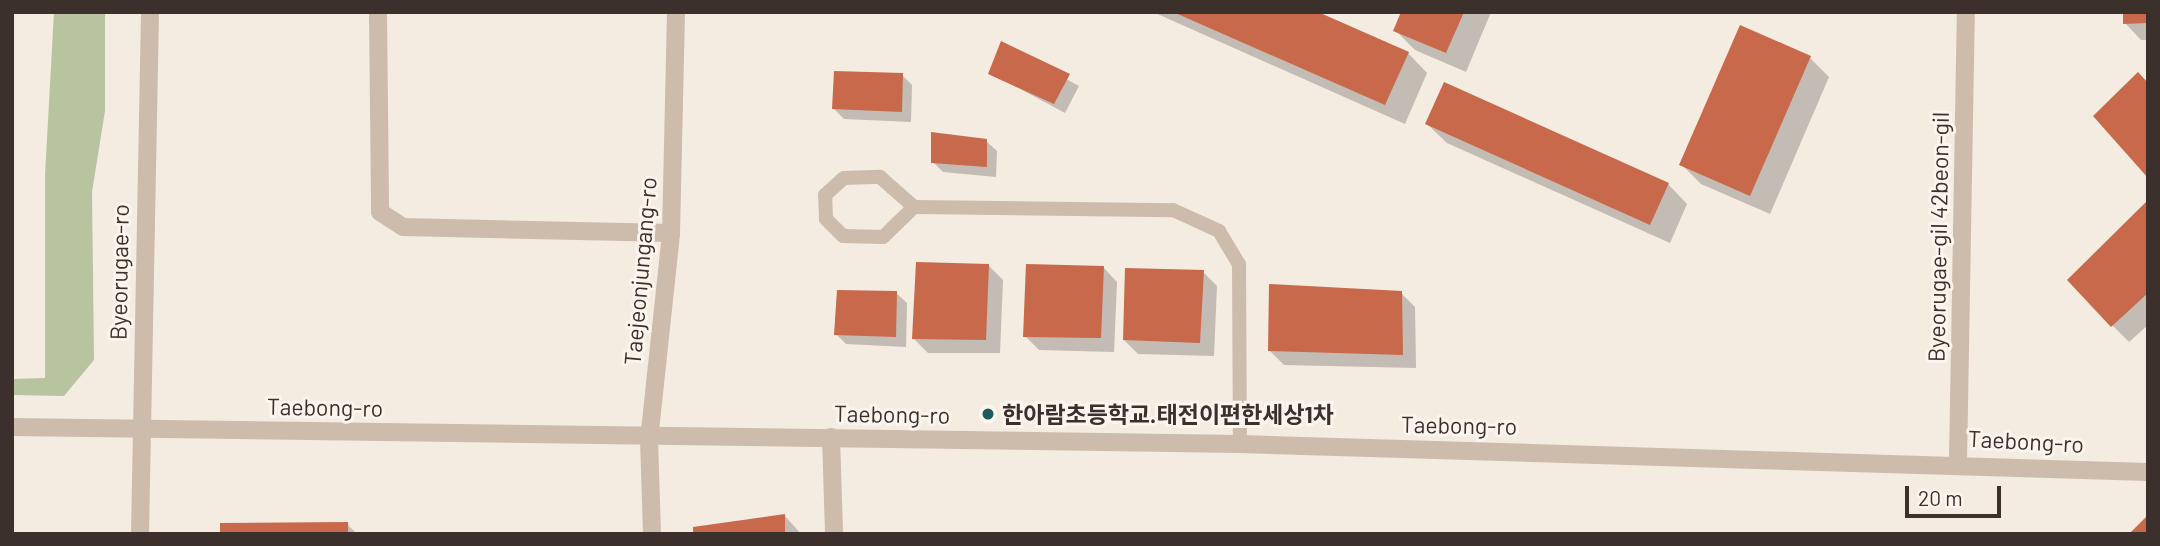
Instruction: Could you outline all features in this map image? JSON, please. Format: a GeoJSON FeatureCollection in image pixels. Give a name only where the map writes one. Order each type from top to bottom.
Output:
{"type":"FeatureCollection","features":[{"type":"Feature","properties":{"kind":"street","name":"Byeorugae-ro"},"geometry":{"type":"LineString","coordinates":[[140,534],[150,12]]}},
{"type":"Feature","properties":{"kind":"street"},"geometry":{"type":"LineString","coordinates":[[378,12],[380,212],[403,227],[671,233]]}},
{"type":"Feature","properties":{"kind":"street","name":"Taejeonjungang-ro"},"geometry":{"type":"LineString","coordinates":[[652,534],[649,440],[671,233],[676,12]]}},
{"type":"Feature","properties":{"kind":"street","name":"Byeorugae-gil 42beon-gil"},"geometry":{"type":"LineString","coordinates":[[1958,463],[1966,12]]}},
{"type":"Feature","properties":{"kind":"street","name":"Taebong-ro"},"geometry":{"type":"LineString","coordinates":[[12,427],[140,427],[649,440],[831,437],[1241,444],[1958,463],[2148,472]]}},
{"type":"Feature","properties":{"kind":"street"},"geometry":{"type":"LineString","coordinates":[[831,437],[834,534]]}},
{"type":"Feature","properties":{"kind":"lane"},"geometry":{"type":"LineString","coordinates":[[914,207],[883,237],[843,236],[826,219],[825,195],[844,177],[880,177],[914,207],[1173,211],[1219,231],[1239,264],[1241,444]]}},
{"type":"Feature","properties":{"kind":"green space"},"geometry":{"type":"Polygon","coordinates":[[[54,12],[105,12],[105,111],[92,192],[94,360],[64,396],[12,395],[12,379],[45,378],[45,175],[54,12]]]}},
{"type":"Feature","properties":{"kind":"building"},"geometry":{"type":"Polygon","coordinates":[[[1173,12],[1318,12],[1409,52],[1385,105],[1173,12]]]}},
{"type":"Feature","properties":{"kind":"building"},"geometry":{"type":"Polygon","coordinates":[[[1401,12],[1464,12],[1446,53],[1393,31],[1401,12]]]}},
{"type":"Feature","properties":{"kind":"building"},"geometry":{"type":"Polygon","coordinates":[[[2123,12],[2148,12],[2148,23],[2123,24],[2123,12]]]}},
{"type":"Feature","properties":{"kind":"building"},"geometry":{"type":"Polygon","coordinates":[[[1740,25],[1811,56],[1750,196],[1679,165],[1740,25]]]}},
{"type":"Feature","properties":{"kind":"building"},"geometry":{"type":"Polygon","coordinates":[[[1001,41],[1070,74],[1054,104],[988,74],[1001,41]]]}},
{"type":"Feature","properties":{"kind":"building"},"geometry":{"type":"Polygon","coordinates":[[[834,71],[903,73],[902,112],[832,109],[834,71]]]}},
{"type":"Feature","properties":{"kind":"building"},"geometry":{"type":"Polygon","coordinates":[[[2138,72],[2148,83],[2148,178],[2093,116],[2138,72]]]}},
{"type":"Feature","properties":{"kind":"building"},"geometry":{"type":"Polygon","coordinates":[[[1444,82],[1669,183],[1650,225],[1425,124],[1444,82]]]}},
{"type":"Feature","properties":{"kind":"building"},"geometry":{"type":"Polygon","coordinates":[[[931,132],[987,139],[987,167],[931,163],[931,132]]]}},
{"type":"Feature","properties":{"kind":"building"},"geometry":{"type":"Polygon","coordinates":[[[2148,200],[2148,293],[2111,327],[2067,280],[2148,200]]]}},
{"type":"Feature","properties":{"kind":"building"},"geometry":{"type":"Polygon","coordinates":[[[916,262],[989,264],[986,340],[912,339],[916,262]]]}},
{"type":"Feature","properties":{"kind":"building"},"geometry":{"type":"Polygon","coordinates":[[[1026,264],[1104,266],[1101,338],[1023,337],[1026,264]]]}},
{"type":"Feature","properties":{"kind":"building"},"geometry":{"type":"Polygon","coordinates":[[[1125,268],[1204,270],[1200,343],[1123,340],[1125,268]]]}},
{"type":"Feature","properties":{"kind":"building"},"geometry":{"type":"Polygon","coordinates":[[[1269,284],[1402,291],[1403,355],[1268,351],[1269,284]]]}},
{"type":"Feature","properties":{"kind":"building"},"geometry":{"type":"Polygon","coordinates":[[[837,290],[897,291],[896,337],[834,335],[837,290]]]}},
{"type":"Feature","properties":{"kind":"building"},"geometry":{"type":"Polygon","coordinates":[[[785,514],[785,534],[693,534],[693,527],[785,514]]]}},
{"type":"Feature","properties":{"kind":"building"},"geometry":{"type":"Polygon","coordinates":[[[2148,515],[2148,534],[2129,534],[2148,515]]]}},
{"type":"Feature","properties":{"kind":"building"},"geometry":{"type":"Polygon","coordinates":[[[348,522],[348,534],[220,534],[220,523],[348,522]]]}},
{"type":"Feature","properties":{"kind":"place","name":"한아람초등학교.태전이편한세상1차"},"geometry":{"type":"Point","coordinates":[988,414]}}]}
